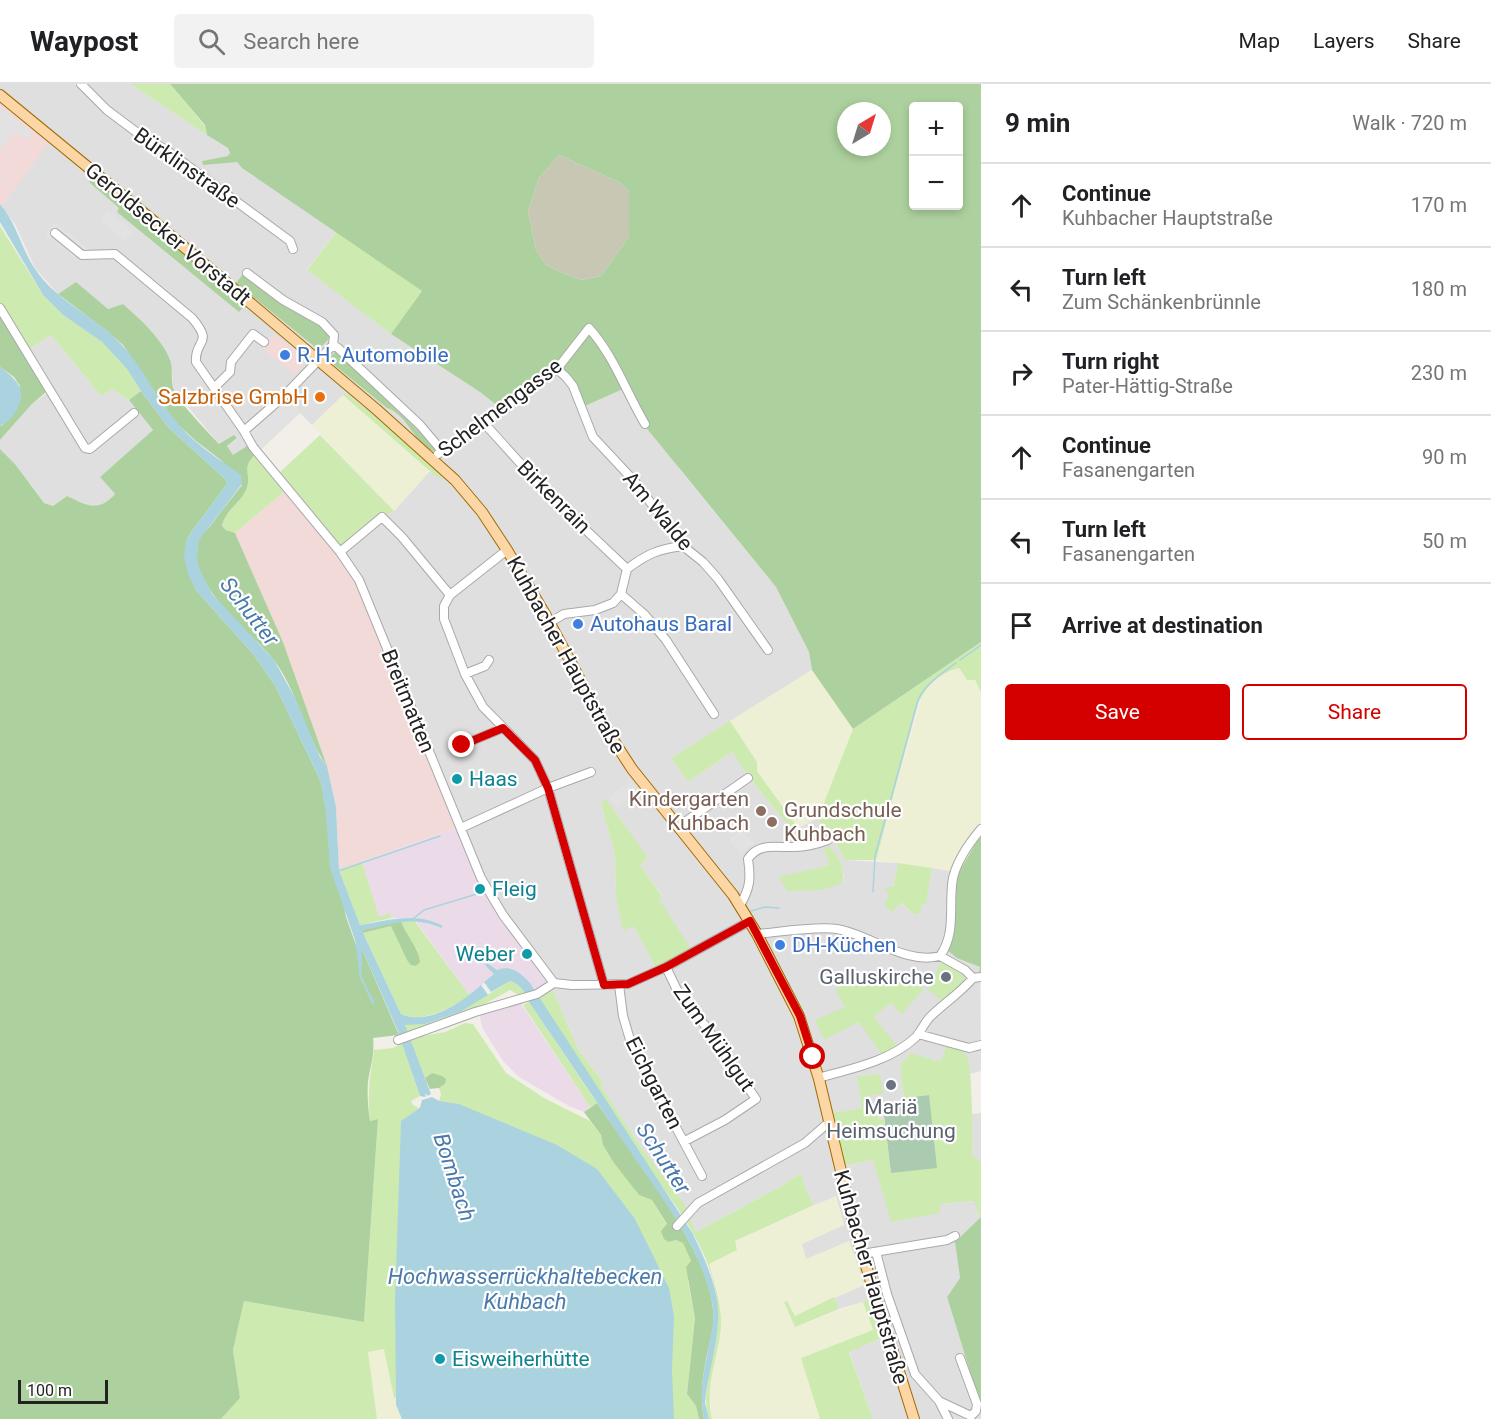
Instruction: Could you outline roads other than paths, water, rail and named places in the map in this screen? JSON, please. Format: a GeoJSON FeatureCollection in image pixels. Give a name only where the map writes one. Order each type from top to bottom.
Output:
{"type":"FeatureCollection","features":[{"type":"Feature","properties":{"kind":"main road","name":"Geroldsecker Vorstadt"},"geometry":{"type":"LineString","coordinates":[[0,95],[145,214],[432,459]]}},
{"type":"Feature","properties":{"kind":"main road","name":"Kuhbacher Hauptstraße"},"geometry":{"type":"LineString","coordinates":[[432,459],[473,501],[507,550],[549,623],[596,713],[622,755],[740,905],[800,1016],[862,1254],[914,1419]]}},
{"type":"Feature","properties":{"kind":"street","name":"Bürklinstraße"},"geometry":{"type":"LineString","coordinates":[[81,84],[116,117],[290,241],[293,249]]}},
{"type":"Feature","properties":{"kind":"street","name":"Breitmatten"},"geometry":{"type":"LineString","coordinates":[[55,233],[82,255],[115,254],[192,318],[202,330],[203,337],[196,362],[253,447],[340,552],[359,580],[481,878],[554,982]]}},
{"type":"Feature","properties":{"kind":"street","name":"Geroldsecker Vorstadt"},"geometry":{"type":"LineString","coordinates":[[247,273],[284,300],[322,322],[334,335],[333,345],[420,425],[442,451]]}},
{"type":"Feature","properties":{"kind":"street"},"geometry":{"type":"LineString","coordinates":[[0,308],[85,448],[90,449],[134,413]]}},
{"type":"Feature","properties":{"kind":"street","name":"Schelmengasse"},"geometry":{"type":"LineString","coordinates":[[432,459],[557,369],[589,328],[621,377],[645,424]]}},
{"type":"Feature","properties":{"kind":"street"},"geometry":{"type":"LineString","coordinates":[[214,388],[230,372],[231,362],[253,334],[264,342]]}},
{"type":"Feature","properties":{"kind":"street"},"geometry":{"type":"LineString","coordinates":[[244,431],[284,396],[333,345]]}},
{"type":"Feature","properties":{"kind":"street","name":"Am Walde"},"geometry":{"type":"LineString","coordinates":[[557,369],[573,386],[593,437],[636,483],[683,546],[703,562],[718,579],[768,650]]}},
{"type":"Feature","properties":{"kind":"street","name":"Birkenrain"},"geometry":{"type":"LineString","coordinates":[[484,423],[548,494],[627,569]]}},
{"type":"Feature","properties":{"kind":"street"},"geometry":{"type":"LineString","coordinates":[[340,552],[382,518],[402,537],[450,595]]}},
{"type":"Feature","properties":{"kind":"street"},"geometry":{"type":"LineString","coordinates":[[549,623],[573,612],[595,610],[613,603],[621,594],[627,569],[646,554],[663,548],[683,546]]}},
{"type":"Feature","properties":{"kind":"street"},"geometry":{"type":"LineString","coordinates":[[507,550],[450,595],[444,606],[443,615],[465,674],[483,707],[535,760],[548,788],[604,985]]}},
{"type":"Feature","properties":{"kind":"street"},"geometry":{"type":"LineString","coordinates":[[621,594],[645,615],[666,640],[714,714]]}},
{"type":"Feature","properties":{"kind":"street"},"geometry":{"type":"LineString","coordinates":[[465,674],[485,666],[489,660]]}},
{"type":"Feature","properties":{"kind":"street"},"geometry":{"type":"LineString","coordinates":[[462,745],[503,728]]}},
{"type":"Feature","properties":{"kind":"street"},"geometry":{"type":"LineString","coordinates":[[461,828],[548,788],[591,772]]}},
{"type":"Feature","properties":{"kind":"street"},"geometry":{"type":"LineString","coordinates":[[679,826],[748,778]]}},
{"type":"Feature","properties":{"kind":"street"},"geometry":{"type":"LineString","coordinates":[[940,956],[949,939],[952,921],[951,898],[957,867],[981,829]]}},
{"type":"Feature","properties":{"kind":"street"},"geometry":{"type":"LineString","coordinates":[[740,905],[748,892],[751,877],[748,860],[752,852],[761,848],[810,846],[828,840]]}},
{"type":"Feature","properties":{"kind":"street"},"geometry":{"type":"LineString","coordinates":[[398,1040],[537,994],[554,982],[559,985],[628,984],[666,967],[750,921]]}},
{"type":"Feature","properties":{"kind":"street"},"geometry":{"type":"LineString","coordinates":[[757,934],[833,929],[846,931],[908,955],[933,958],[940,956],[977,977],[925,1021],[918,1034],[897,1050],[878,1059],[818,1078]]}},
{"type":"Feature","properties":{"kind":"street","name":"Zum Mühlgut"},"geometry":{"type":"LineString","coordinates":[[666,967],[677,990],[707,1028],[756,1099],[725,1120],[685,1141]]}},
{"type":"Feature","properties":{"kind":"street","name":"Eichgarten"},"geometry":{"type":"LineString","coordinates":[[619,985],[624,1021],[631,1043],[702,1176]]}},
{"type":"Feature","properties":{"kind":"street"},"geometry":{"type":"LineString","coordinates":[[918,1034],[969,1048],[981,1045]]}},
{"type":"Feature","properties":{"kind":"street"},"geometry":{"type":"LineString","coordinates":[[677,1226],[698,1203],[805,1143],[828,1123]]}},
{"type":"Feature","properties":{"kind":"street"},"geometry":{"type":"LineString","coordinates":[[862,1254],[948,1240],[955,1236]]}},
{"type":"Feature","properties":{"kind":"street"},"geometry":{"type":"LineString","coordinates":[[876,1252],[887,1294],[915,1374],[939,1401],[948,1419]]}},
{"type":"Feature","properties":{"kind":"street"},"geometry":{"type":"LineString","coordinates":[[939,1401],[970,1416],[976,1411],[977,1404],[960,1358]]}},
{"type":"Feature","properties":{"kind":"water"},"geometry":{"type":"Polygon","coordinates":[[[0,204],[11,220],[30,261],[44,280],[121,344],[167,410],[188,435],[241,475],[242,484],[199,540],[197,559],[199,568],[212,594],[274,660],[295,698],[320,757],[327,766],[336,807],[339,870],[360,925],[412,918],[433,921],[443,926],[441,928],[411,922],[363,930],[401,1014],[411,1017],[433,1015],[455,1005],[481,985],[488,995],[460,1012],[425,1024],[405,1025],[431,1094],[427,1096],[426,1093],[425,1097],[420,1096],[397,1029],[362,949],[362,978],[375,1003],[372,1004],[360,977],[355,940],[330,868],[321,782],[276,687],[254,655],[195,589],[188,574],[184,556],[186,542],[227,484],[226,480],[168,427],[127,369],[102,342],[63,315],[43,295],[0,222],[0,204]]]}},
{"type":"Feature","properties":{"kind":"water"},"geometry":{"type":"Polygon","coordinates":[[[0,367],[17,383],[21,399],[16,412],[0,426],[0,367]]]}},
{"type":"Feature","properties":{"kind":"water"},"geometry":{"type":"Polygon","coordinates":[[[487,963],[497,970],[507,968],[515,970],[530,983],[693,1234],[712,1280],[718,1309],[716,1339],[705,1403],[709,1419],[704,1419],[702,1387],[712,1329],[713,1309],[706,1281],[689,1241],[522,989],[510,981],[491,992],[484,982],[494,974],[485,965],[487,963]]]}},
{"type":"Feature","properties":{"kind":"water","name":"Hochwasserrückhaltebecken Kuhbach"},"geometry":{"type":"Polygon","coordinates":[[[432,1097],[439,1101],[459,1104],[557,1145],[597,1169],[635,1219],[669,1288],[674,1316],[672,1370],[674,1419],[402,1419],[396,1405],[395,1300],[401,1121],[420,1108],[422,1100],[432,1097]]]}},
{"type":"Feature","properties":{"kind":"waterway"},"geometry":{"type":"LineString","coordinates":[[960,660],[981,645]]}},
{"type":"Feature","properties":{"kind":"waterway"},"geometry":{"type":"LineString","coordinates":[[873,892],[875,856],[918,700],[939,675],[956,663]]}},
{"type":"Feature","properties":{"kind":"waterway"},"geometry":{"type":"LineString","coordinates":[[338,871],[440,836]]}},
{"type":"Feature","properties":{"kind":"waterway"},"geometry":{"type":"LineString","coordinates":[[414,918],[424,910],[477,894]]}},
{"type":"Feature","properties":{"kind":"waterway"},"geometry":{"type":"LineString","coordinates":[[751,911],[765,907],[779,908]]}},
{"type":"Feature","properties":{"kind":"place","name":"R.H. Automobile"},"geometry":{"type":"Point","coordinates":[285,355]}},
{"type":"Feature","properties":{"kind":"place","name":"Salzbrise GmbH"},"geometry":{"type":"Point","coordinates":[320,397]}},
{"type":"Feature","properties":{"kind":"place","name":"Autohaus Baral"},"geometry":{"type":"Point","coordinates":[578,624]}},
{"type":"Feature","properties":{"kind":"place","name":"Haas"},"geometry":{"type":"Point","coordinates":[457,779]}},
{"type":"Feature","properties":{"kind":"place","name":"Kindergarten Kuhbach"},"geometry":{"type":"Point","coordinates":[761,811]}},
{"type":"Feature","properties":{"kind":"place","name":"Grundschule Kuhbach"},"geometry":{"type":"Point","coordinates":[772,822]}},
{"type":"Feature","properties":{"kind":"place","name":"Fleig"},"geometry":{"type":"Point","coordinates":[480,889]}},
{"type":"Feature","properties":{"kind":"place","name":"DH-Küchen"},"geometry":{"type":"Point","coordinates":[780,945]}},
{"type":"Feature","properties":{"kind":"place","name":"Weber"},"geometry":{"type":"Point","coordinates":[527,954]}},
{"type":"Feature","properties":{"kind":"place","name":"Galluskirche"},"geometry":{"type":"Point","coordinates":[946,977]}},
{"type":"Feature","properties":{"kind":"place","name":"Mariä Heimsuchung"},"geometry":{"type":"Point","coordinates":[891,1085]}},
{"type":"Feature","properties":{"kind":"place","name":"Eisweiherhütte"},"geometry":{"type":"Point","coordinates":[440,1359]}},
{"type":"Feature","properties":{"kind":"water label","name":"Schutter"},"geometry":{"type":"Point","coordinates":[250,611]}},
{"type":"Feature","properties":{"kind":"water label","name":"Schutter"},"geometry":{"type":"Point","coordinates":[664,1158]}},
{"type":"Feature","properties":{"kind":"water label","name":"Bombach"},"geometry":{"type":"Point","coordinates":[455,1177]}}]}
